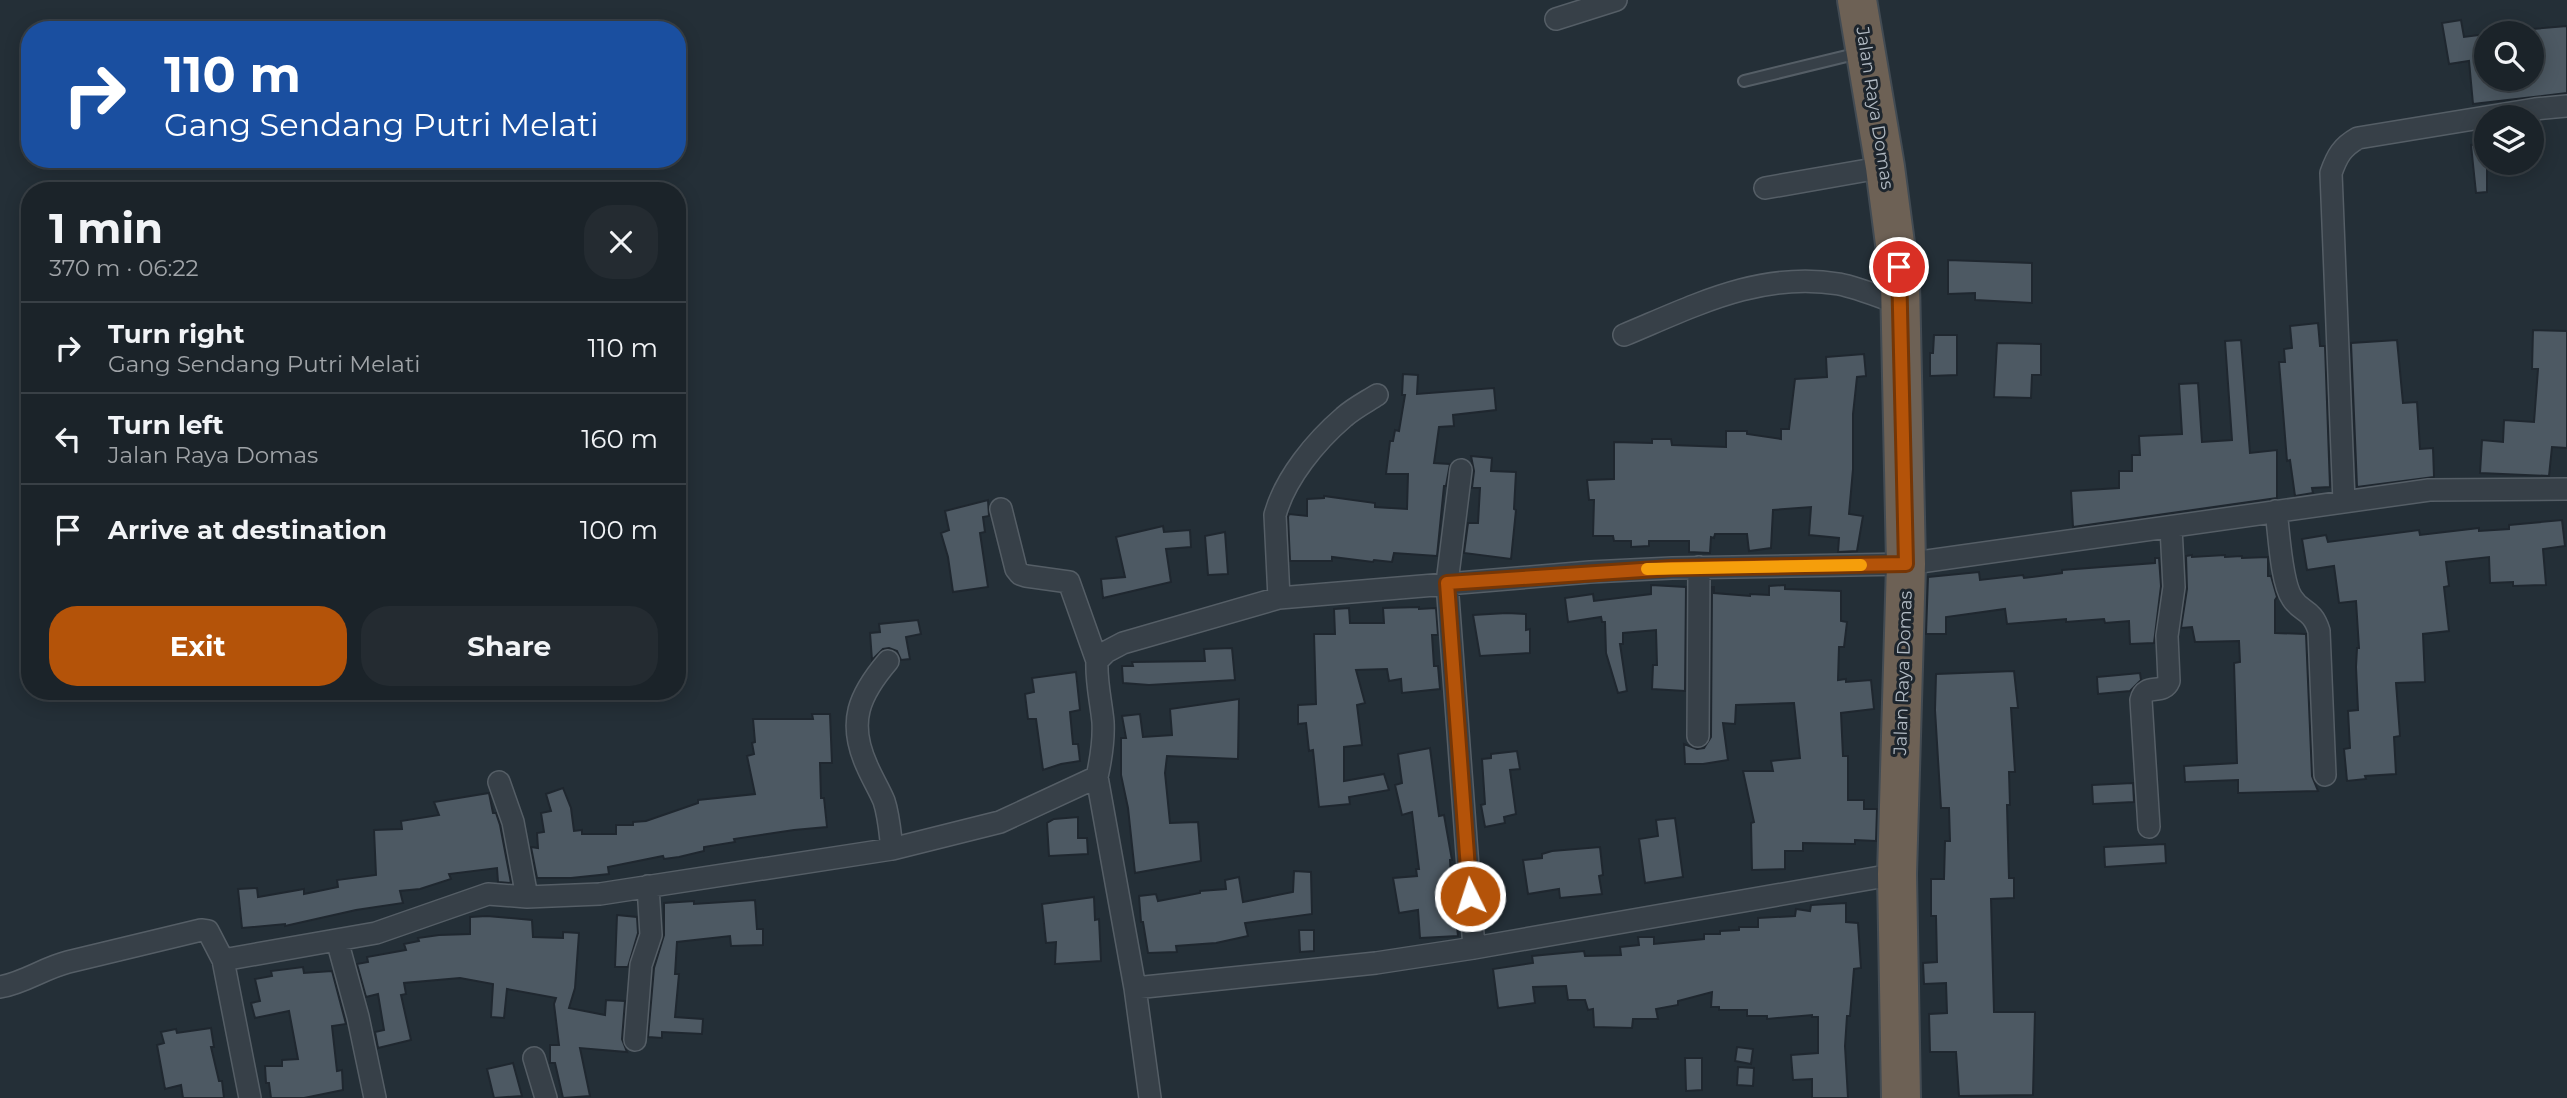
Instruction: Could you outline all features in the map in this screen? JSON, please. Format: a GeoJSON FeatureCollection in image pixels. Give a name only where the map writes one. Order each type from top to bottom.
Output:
{"type":"FeatureCollection","features":[{"type":"Feature","properties":{"kind":"highway","name":"Jalan Raya Domas"},"geometry":{"type":"LineString","coordinates":[[1857,0],[1885,167],[1897,253],[1900,304],[1906,564],[1897,874],[1902,1098]]}},
{"type":"Feature","properties":{"kind":"street"},"geometry":{"type":"LineString","coordinates":[[1556,19],[1616,0]]}},
{"type":"Feature","properties":{"kind":"street"},"geometry":{"type":"LineString","coordinates":[[2344,502],[2330,173],[2337,156],[2344,146],[2358,138],[2567,106]]}},
{"type":"Feature","properties":{"kind":"street"},"geometry":{"type":"LineString","coordinates":[[1765,188],[1885,167]]}},
{"type":"Feature","properties":{"kind":"street"},"geometry":{"type":"LineString","coordinates":[[1624,335],[1748,286],[1801,280],[1841,284],[1900,304]]}},
{"type":"Feature","properties":{"kind":"street"},"geometry":{"type":"LineString","coordinates":[[1279,598],[1275,515],[1278,503],[1311,451],[1345,416],[1377,395]]}},
{"type":"Feature","properties":{"kind":"street"},"geometry":{"type":"LineString","coordinates":[[1461,470],[1447,583],[1474,948]]}},
{"type":"Feature","properties":{"kind":"street"},"geometry":{"type":"LineString","coordinates":[[1097,661],[1105,652],[1123,643],[1279,598],[1447,583],[1699,567],[1906,564],[2430,490],[2567,489]]}},
{"type":"Feature","properties":{"kind":"street"},"geometry":{"type":"LineString","coordinates":[[1000,509],[1016,569],[1020,574],[1069,582],[1097,661],[1103,737],[1097,777],[1135,988],[1150,1098]]}},
{"type":"Feature","properties":{"kind":"street"},"geometry":{"type":"LineString","coordinates":[[2276,511],[2287,589],[2293,601],[2314,617],[2319,631],[2325,775]]}},
{"type":"Feature","properties":{"kind":"street"},"geometry":{"type":"LineString","coordinates":[[2149,827],[2141,700],[2147,690],[2162,689],[2168,686],[2169,681],[2167,636],[2174,587],[2171,527]]}},
{"type":"Feature","properties":{"kind":"street"},"geometry":{"type":"LineString","coordinates":[[1698,736],[1699,567]]}},
{"type":"Feature","properties":{"kind":"street"},"geometry":{"type":"LineString","coordinates":[[888,661],[868,685],[859,709],[857,735],[887,813],[892,849]]}},
{"type":"Feature","properties":{"kind":"street"},"geometry":{"type":"LineString","coordinates":[[223,960],[376,933],[488,894],[527,897],[600,894],[892,849],[1000,822],[1097,777]]}},
{"type":"Feature","properties":{"kind":"street"},"geometry":{"type":"LineString","coordinates":[[499,782],[513,822],[527,897]]}},
{"type":"Feature","properties":{"kind":"street"},"geometry":{"type":"LineString","coordinates":[[1135,988],[1376,963],[1897,874]]}},
{"type":"Feature","properties":{"kind":"street"},"geometry":{"type":"LineString","coordinates":[[635,1040],[641,965],[651,935],[648,886]]}},
{"type":"Feature","properties":{"kind":"street"},"geometry":{"type":"LineString","coordinates":[[0,987],[19,982],[46,968],[208,930],[223,960],[250,1098]]}},
{"type":"Feature","properties":{"kind":"street"},"geometry":{"type":"LineString","coordinates":[[337,940],[358,1017],[375,1098]]}},
{"type":"Feature","properties":{"kind":"street"},"geometry":{"type":"LineString","coordinates":[[534,1058],[546,1098]]}},
{"type":"Feature","properties":{"kind":"lane"},"geometry":{"type":"LineString","coordinates":[[1744,81],[1866,51]]}},
{"type":"Feature","properties":{"kind":"building"},"geometry":{"type":"Polygon","coordinates":[[[2461,20],[2464,37],[2474,36],[2474,91],[2544,91],[2544,28],[2567,26],[2567,93],[2473,104],[2469,61],[2449,64],[2442,23],[2461,20]]]}},
{"type":"Feature","properties":{"kind":"building"},"geometry":{"type":"Polygon","coordinates":[[[2471,145],[2474,145],[2474,174],[2471,145]]]}},
{"type":"Feature","properties":{"kind":"building"},"geometry":{"type":"Polygon","coordinates":[[[2474,175],[2487,175],[2487,192],[2476,193],[2474,175]]]}},
{"type":"Feature","properties":{"kind":"building"},"geometry":{"type":"Polygon","coordinates":[[[1948,260],[2032,263],[2032,303],[1975,300],[1975,293],[1948,294],[1948,260]]]}},
{"type":"Feature","properties":{"kind":"building"},"geometry":{"type":"Polygon","coordinates":[[[2318,323],[2320,346],[2325,346],[2330,487],[2312,488],[2313,493],[2295,496],[2290,460],[2287,461],[2279,362],[2285,362],[2284,349],[2292,348],[2290,326],[2318,323]]]}},
{"type":"Feature","properties":{"kind":"building"},"geometry":{"type":"Polygon","coordinates":[[[2533,330],[2567,331],[2567,448],[2552,447],[2549,476],[2480,473],[2482,440],[2503,442],[2504,420],[2534,422],[2538,369],[2532,369],[2533,330]]]}},
{"type":"Feature","properties":{"kind":"building"},"geometry":{"type":"Polygon","coordinates":[[[1934,335],[1957,335],[1957,375],[1930,376],[1930,353],[1933,353],[1934,335]]]}},
{"type":"Feature","properties":{"kind":"building"},"geometry":{"type":"Polygon","coordinates":[[[2241,340],[2250,453],[2277,450],[2277,498],[2073,527],[2071,491],[2119,488],[2119,471],[2132,471],[2132,455],[2140,455],[2139,436],[2182,434],[2179,384],[2198,383],[2202,442],[2232,440],[2225,341],[2241,340]]]}},
{"type":"Feature","properties":{"kind":"building"},"geometry":{"type":"Polygon","coordinates":[[[2397,340],[2403,403],[2417,402],[2420,449],[2433,448],[2434,477],[2357,487],[2351,343],[2397,340]]]}},
{"type":"Feature","properties":{"kind":"building"},"geometry":{"type":"Polygon","coordinates":[[[1997,343],[2041,344],[2041,375],[2032,375],[2031,398],[1994,397],[1997,343]]]}},
{"type":"Feature","properties":{"kind":"building"},"geometry":{"type":"Polygon","coordinates":[[[1864,354],[1866,376],[1857,377],[1853,414],[1853,469],[1849,514],[1863,516],[1857,551],[1838,552],[1839,538],[1809,535],[1811,507],[1773,510],[1771,548],[1749,551],[1747,534],[1715,534],[1714,538],[1711,537],[1710,553],[1689,552],[1689,541],[1649,541],[1649,546],[1631,547],[1631,541],[1614,541],[1613,536],[1593,536],[1594,500],[1589,500],[1587,480],[1614,479],[1614,442],[1652,443],[1652,439],[1671,439],[1672,445],[1726,447],[1726,431],[1747,431],[1747,434],[1781,439],[1781,429],[1789,429],[1795,379],[1827,377],[1826,357],[1864,354]]]}},
{"type":"Feature","properties":{"kind":"building"},"geometry":{"type":"Polygon","coordinates":[[[1403,374],[1418,375],[1417,394],[1494,388],[1496,410],[1453,415],[1454,426],[1439,427],[1434,463],[1450,464],[1444,486],[1437,556],[1394,553],[1392,562],[1332,557],[1332,561],[1290,561],[1288,517],[1289,514],[1307,516],[1307,499],[1324,496],[1375,503],[1375,507],[1407,509],[1408,474],[1386,474],[1390,441],[1393,441],[1395,430],[1399,431],[1405,395],[1402,395],[1403,374]]]}},
{"type":"Feature","properties":{"kind":"building"},"geometry":{"type":"Polygon","coordinates":[[[1471,456],[1492,458],[1491,471],[1516,472],[1516,510],[1511,559],[1464,553],[1468,523],[1478,523],[1480,488],[1472,488],[1474,471],[1471,456]]]}},
{"type":"Feature","properties":{"kind":"building"},"geometry":{"type":"Polygon","coordinates":[[[988,500],[989,516],[983,517],[985,532],[980,533],[988,587],[953,592],[941,533],[949,530],[945,511],[988,500]]]}},
{"type":"Feature","properties":{"kind":"building"},"geometry":{"type":"Polygon","coordinates":[[[2562,520],[2565,546],[2543,549],[2546,585],[2513,586],[2513,582],[2490,583],[2489,557],[2446,562],[2449,586],[2444,587],[2449,631],[2423,634],[2425,682],[2396,683],[2400,736],[2394,737],[2396,774],[2365,776],[2366,779],[2347,781],[2344,749],[2350,748],[2348,711],[2358,710],[2356,667],[2359,648],[2356,601],[2339,603],[2334,566],[2307,570],[2302,539],[2326,535],[2328,542],[2419,530],[2420,535],[2479,528],[2479,531],[2509,529],[2509,525],[2562,520]]]}},
{"type":"Feature","properties":{"kind":"building"},"geometry":{"type":"Polygon","coordinates":[[[1163,526],[1164,532],[1190,530],[1191,547],[1166,549],[1171,582],[1103,598],[1101,579],[1125,577],[1116,537],[1163,526]]]}},
{"type":"Feature","properties":{"kind":"building"},"geometry":{"type":"Polygon","coordinates":[[[1225,532],[1228,574],[1208,575],[1205,536],[1225,532]]]}},
{"type":"Feature","properties":{"kind":"building"},"geometry":{"type":"Polygon","coordinates":[[[2186,556],[2268,557],[2268,576],[2271,576],[2277,597],[2275,633],[2306,634],[2312,776],[2318,791],[2238,793],[2238,780],[2185,782],[2184,766],[2237,763],[2234,663],[2240,662],[2239,641],[2195,642],[2192,627],[2181,628],[2187,589],[2186,556]]]}},
{"type":"Feature","properties":{"kind":"building"},"geometry":{"type":"Polygon","coordinates":[[[2155,558],[2159,558],[2161,586],[2154,643],[2130,644],[2129,621],[2105,623],[2104,619],[2066,622],[2066,619],[2007,624],[2005,609],[1946,617],[1946,634],[1926,634],[1928,577],[1979,572],[1980,580],[2023,575],[2024,578],[2062,573],[2062,570],[2155,563],[2155,558]]]}},
{"type":"Feature","properties":{"kind":"building"},"geometry":{"type":"Polygon","coordinates":[[[1651,585],[1686,587],[1685,691],[1652,689],[1653,665],[1657,665],[1656,630],[1623,633],[1623,644],[1620,644],[1627,691],[1618,693],[1606,653],[1605,622],[1602,622],[1601,617],[1568,622],[1565,598],[1593,594],[1594,601],[1651,594],[1651,585]]]}},
{"type":"Feature","properties":{"kind":"building"},"geometry":{"type":"Polygon","coordinates":[[[1785,585],[1785,589],[1841,591],[1841,621],[1847,622],[1844,647],[1839,647],[1838,680],[1871,680],[1874,709],[1841,713],[1843,756],[1848,756],[1848,800],[1864,800],[1864,809],[1877,809],[1876,841],[1855,840],[1855,844],[1803,843],[1803,851],[1785,851],[1785,869],[1752,870],[1751,823],[1754,822],[1743,771],[1773,771],[1771,761],[1800,758],[1794,703],[1736,705],[1735,724],[1723,723],[1728,760],[1685,764],[1684,744],[1697,749],[1704,748],[1711,737],[1712,587],[1714,593],[1750,596],[1769,595],[1769,586],[1785,585]]]}},
{"type":"Feature","properties":{"kind":"building"},"geometry":{"type":"Polygon","coordinates":[[[1349,608],[1350,623],[1384,623],[1383,608],[1436,608],[1438,635],[1432,635],[1434,666],[1438,666],[1440,689],[1402,693],[1401,679],[1389,681],[1387,669],[1356,670],[1365,703],[1357,705],[1362,745],[1344,747],[1344,781],[1384,774],[1389,790],[1349,797],[1350,804],[1319,807],[1313,750],[1309,751],[1306,723],[1298,724],[1298,705],[1316,704],[1314,634],[1335,634],[1334,609],[1349,608]]]}},
{"type":"Feature","properties":{"kind":"building"},"geometry":{"type":"Polygon","coordinates":[[[1526,614],[1526,630],[1530,629],[1530,653],[1480,656],[1473,615],[1526,614]]]}},
{"type":"Feature","properties":{"kind":"building"},"geometry":{"type":"Polygon","coordinates":[[[918,620],[921,634],[906,637],[910,659],[901,660],[897,651],[889,648],[883,649],[872,660],[870,633],[880,632],[879,624],[918,620]]]}},
{"type":"Feature","properties":{"kind":"building"},"geometry":{"type":"Polygon","coordinates":[[[1232,648],[1235,680],[1149,685],[1123,683],[1122,666],[1133,666],[1132,662],[1205,661],[1204,649],[1232,648]]]}},
{"type":"Feature","properties":{"kind":"building"},"geometry":{"type":"Polygon","coordinates":[[[2014,671],[2018,708],[2011,708],[2015,772],[2009,772],[2010,805],[2007,805],[2009,878],[2014,878],[2014,898],[1991,899],[1994,1012],[2035,1012],[2033,1095],[1959,1096],[1956,1052],[1930,1052],[1929,1014],[1947,1013],[1946,983],[1924,984],[1923,963],[1937,962],[1936,916],[1931,916],[1931,879],[1944,879],[1945,841],[1950,841],[1949,808],[1941,808],[1935,710],[1936,674],[2014,671]]]}},
{"type":"Feature","properties":{"kind":"building"},"geometry":{"type":"Polygon","coordinates":[[[1076,672],[1080,710],[1070,712],[1073,744],[1078,744],[1080,761],[1043,770],[1036,719],[1028,719],[1025,694],[1034,692],[1032,678],[1076,672]]]}},
{"type":"Feature","properties":{"kind":"building"},"geometry":{"type":"Polygon","coordinates":[[[2140,673],[2141,680],[2130,691],[2098,694],[2097,677],[2140,673]]]}},
{"type":"Feature","properties":{"kind":"building"},"geometry":{"type":"Polygon","coordinates":[[[1239,699],[1238,759],[1167,756],[1165,773],[1170,823],[1198,822],[1201,861],[1135,873],[1128,808],[1121,775],[1121,738],[1126,738],[1122,716],[1140,714],[1143,737],[1172,735],[1170,709],[1239,699]]]}},
{"type":"Feature","properties":{"kind":"building"},"geometry":{"type":"Polygon","coordinates":[[[812,714],[830,714],[832,763],[820,763],[821,798],[824,798],[827,827],[734,839],[735,842],[704,847],[704,851],[679,857],[664,859],[663,856],[608,867],[609,874],[537,878],[531,847],[538,848],[537,833],[544,832],[541,813],[551,811],[546,794],[563,788],[571,808],[574,831],[582,830],[582,834],[616,834],[616,825],[633,825],[633,822],[646,821],[698,803],[698,800],[755,794],[747,756],[754,754],[753,719],[813,719],[812,714]]]}},
{"type":"Feature","properties":{"kind":"building"},"geometry":{"type":"Polygon","coordinates":[[[1430,748],[1439,816],[1444,815],[1452,860],[1453,908],[1458,936],[1420,938],[1418,910],[1399,913],[1393,878],[1417,876],[1416,869],[1419,869],[1412,812],[1402,815],[1395,785],[1402,783],[1398,754],[1430,748]]]}},
{"type":"Feature","properties":{"kind":"building"},"geometry":{"type":"Polygon","coordinates":[[[1517,751],[1520,769],[1510,770],[1516,814],[1504,817],[1505,823],[1485,827],[1481,805],[1485,804],[1482,759],[1491,758],[1491,754],[1517,751]]]}},
{"type":"Feature","properties":{"kind":"building"},"geometry":{"type":"Polygon","coordinates":[[[2133,783],[2134,802],[2093,804],[2092,785],[2133,783]]]}},
{"type":"Feature","properties":{"kind":"building"},"geometry":{"type":"Polygon","coordinates":[[[489,793],[493,813],[496,813],[500,825],[511,883],[498,882],[497,868],[449,874],[451,879],[420,889],[400,891],[403,903],[356,910],[285,926],[242,928],[238,889],[257,888],[258,897],[304,889],[304,894],[338,887],[337,880],[376,875],[374,830],[402,829],[401,821],[439,815],[434,802],[489,793]]]}},
{"type":"Feature","properties":{"kind":"building"},"geometry":{"type":"Polygon","coordinates":[[[1078,817],[1078,838],[1087,838],[1088,854],[1049,856],[1047,823],[1054,819],[1078,817]]]}},
{"type":"Feature","properties":{"kind":"building"},"geometry":{"type":"Polygon","coordinates":[[[1675,818],[1683,877],[1645,883],[1639,839],[1658,836],[1656,820],[1675,818]]]}},
{"type":"Feature","properties":{"kind":"building"},"geometry":{"type":"Polygon","coordinates":[[[2165,844],[2166,863],[2105,867],[2104,847],[2165,844]]]}},
{"type":"Feature","properties":{"kind":"building"},"geometry":{"type":"Polygon","coordinates":[[[1600,847],[1603,875],[1599,876],[1602,894],[1560,898],[1559,889],[1528,894],[1523,860],[1542,858],[1542,854],[1552,851],[1600,847]]]}},
{"type":"Feature","properties":{"kind":"building"},"geometry":{"type":"Polygon","coordinates":[[[1294,871],[1311,872],[1312,914],[1245,923],[1248,936],[1216,943],[1176,946],[1177,952],[1148,953],[1139,896],[1156,894],[1158,901],[1200,891],[1226,889],[1225,880],[1239,877],[1243,902],[1293,892],[1294,871]]]}},
{"type":"Feature","properties":{"kind":"building"},"geometry":{"type":"Polygon","coordinates":[[[1094,897],[1095,920],[1099,919],[1101,961],[1055,964],[1056,942],[1046,943],[1042,904],[1094,897]]]}},
{"type":"Feature","properties":{"kind":"building"},"geometry":{"type":"Polygon","coordinates":[[[755,900],[757,929],[763,929],[763,945],[731,946],[730,936],[677,942],[675,974],[679,974],[675,1017],[703,1019],[702,1034],[662,1032],[662,1038],[648,1037],[654,968],[664,935],[664,903],[755,900]]]}},
{"type":"Feature","properties":{"kind":"building"},"geometry":{"type":"Polygon","coordinates":[[[1846,903],[1846,922],[1858,923],[1861,968],[1854,969],[1850,1016],[1847,1016],[1845,1046],[1848,1098],[1812,1098],[1812,1079],[1793,1080],[1791,1055],[1818,1053],[1818,1017],[1812,1015],[1767,1019],[1767,1016],[1747,1016],[1747,1010],[1719,1010],[1719,1007],[1711,1007],[1712,992],[1678,1001],[1678,1005],[1656,1009],[1658,1019],[1633,1019],[1632,1028],[1594,1027],[1593,1009],[1588,1010],[1585,1000],[1568,1000],[1566,986],[1533,987],[1535,1003],[1498,1008],[1493,969],[1533,963],[1532,956],[1584,951],[1585,956],[1621,955],[1620,947],[1639,945],[1638,937],[1654,937],[1654,944],[1704,939],[1704,934],[1720,934],[1720,931],[1739,930],[1739,927],[1758,927],[1758,918],[1795,916],[1796,909],[1810,911],[1811,905],[1846,903]]]}},
{"type":"Feature","properties":{"kind":"building"},"geometry":{"type":"Polygon","coordinates":[[[617,915],[637,917],[638,933],[628,967],[615,967],[617,915]]]}},
{"type":"Feature","properties":{"kind":"building"},"geometry":{"type":"Polygon","coordinates":[[[470,917],[532,920],[533,937],[563,938],[563,932],[579,933],[575,988],[569,1008],[605,1015],[606,1000],[625,1001],[622,1039],[627,1052],[580,1048],[590,1096],[563,1098],[555,1063],[550,1063],[550,1045],[559,1045],[554,1004],[556,998],[507,989],[504,1018],[491,1017],[493,984],[460,978],[404,983],[406,994],[401,995],[411,1040],[378,1048],[375,1032],[384,1030],[378,994],[366,997],[357,964],[368,962],[367,957],[406,950],[404,944],[419,941],[418,938],[470,934],[470,917]]]}},
{"type":"Feature","properties":{"kind":"building"},"geometry":{"type":"Polygon","coordinates":[[[1299,930],[1314,930],[1314,951],[1300,952],[1299,930]]]}},
{"type":"Feature","properties":{"kind":"building"},"geometry":{"type":"Polygon","coordinates":[[[303,967],[304,973],[332,971],[346,1024],[332,1026],[337,1071],[342,1070],[343,1090],[304,1098],[271,1098],[269,1083],[266,1083],[265,1066],[282,1066],[282,1060],[298,1059],[289,1011],[255,1018],[251,1003],[260,1001],[255,979],[272,976],[271,971],[303,967]]]}},
{"type":"Feature","properties":{"kind":"building"},"geometry":{"type":"Polygon","coordinates":[[[211,1028],[214,1047],[211,1047],[219,1081],[222,1081],[224,1098],[183,1098],[181,1085],[165,1089],[157,1045],[164,1043],[161,1032],[176,1029],[177,1033],[211,1028]]]}},
{"type":"Feature","properties":{"kind":"building"},"geometry":{"type":"Polygon","coordinates":[[[1737,1047],[1753,1049],[1751,1064],[1735,1061],[1737,1047]]]}},
{"type":"Feature","properties":{"kind":"building"},"geometry":{"type":"Polygon","coordinates":[[[1685,1058],[1702,1058],[1702,1090],[1686,1091],[1685,1058]]]}},
{"type":"Feature","properties":{"kind":"building"},"geometry":{"type":"Polygon","coordinates":[[[513,1063],[522,1096],[494,1098],[487,1069],[513,1063]]]}},
{"type":"Feature","properties":{"kind":"building"},"geometry":{"type":"Polygon","coordinates":[[[1738,1067],[1754,1068],[1753,1086],[1737,1085],[1738,1067]]]}},
{"type":"Feature","properties":{"kind":"slow traffic"},"geometry":{"type":"LineString","coordinates":[[1647,569],[1861,565]]}},
{"type":"Feature","properties":{"kind":"route"},"geometry":{"type":"LineString","coordinates":[[1470,896],[1447,583],[1672,568],[1906,564],[1899,267]]}}]}
